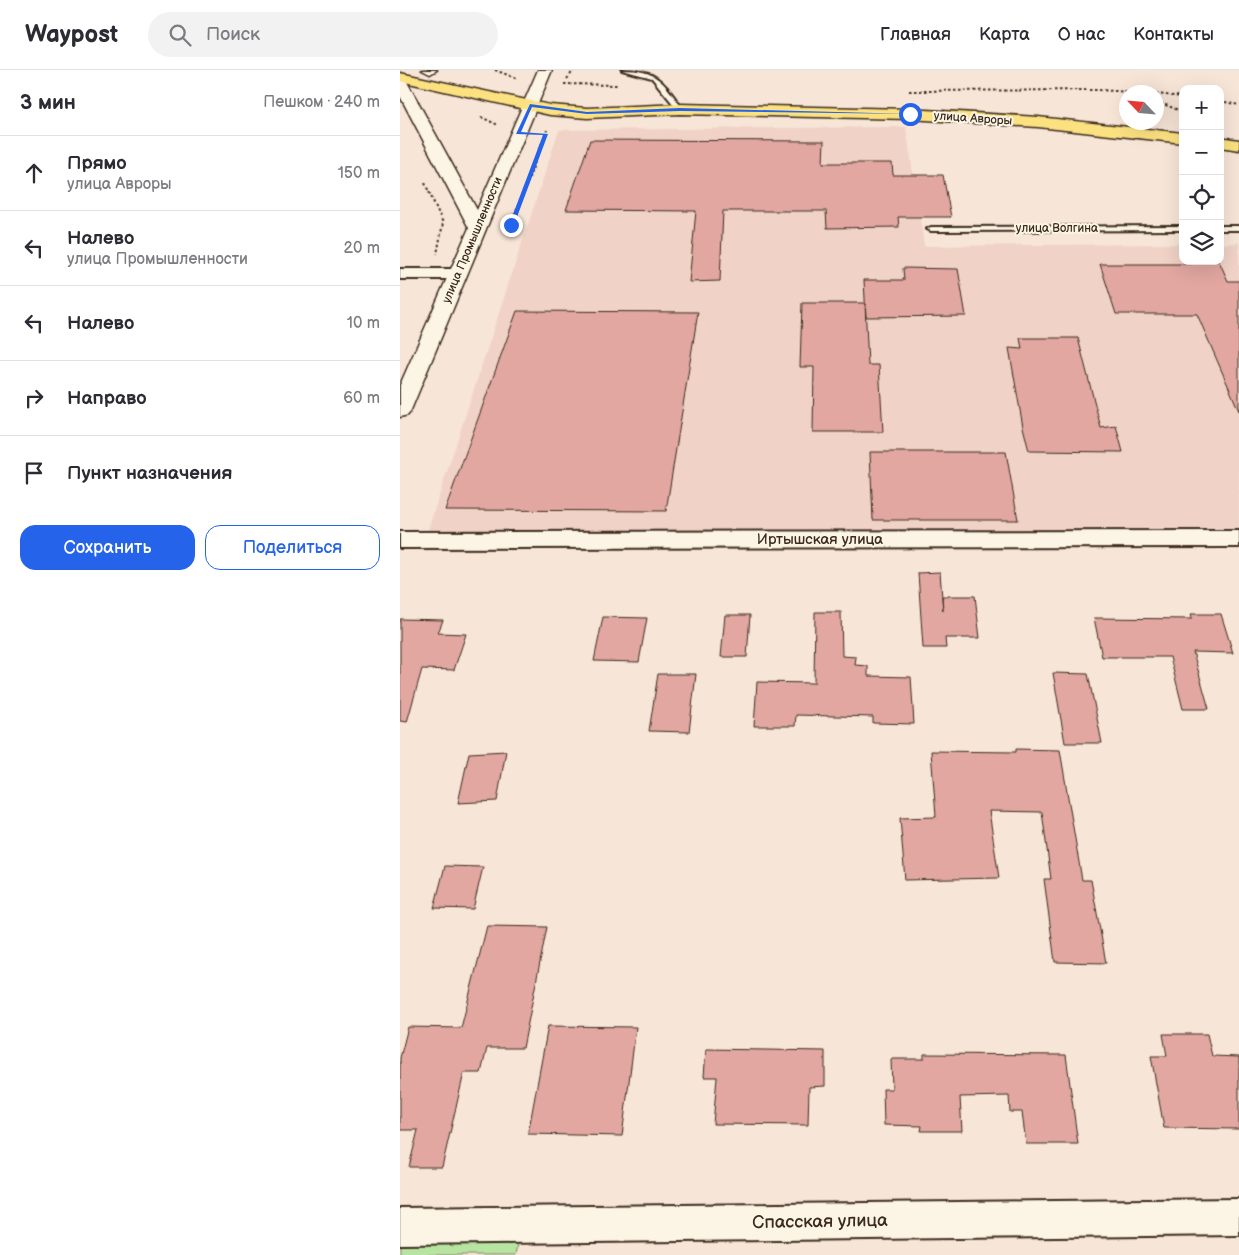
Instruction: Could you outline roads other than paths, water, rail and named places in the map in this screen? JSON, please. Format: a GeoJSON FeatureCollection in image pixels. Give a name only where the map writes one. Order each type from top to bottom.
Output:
{"type":"FeatureCollection","features":[{"type":"Feature","properties":{"kind":"main road","name":"улица Авроры"},"geometry":{"type":"LineString","coordinates":[[429,70],[587,113],[677,109],[796,110],[929,115],[1038,122],[1179,138]]}},
{"type":"Feature","properties":{"kind":"main road","name":"улица Промышленности"},"geometry":{"type":"LineString","coordinates":[[400,408],[546,70]]}},
{"type":"Feature","properties":{"kind":"main road","name":"улица Авроры"},"geometry":{"type":"LineString","coordinates":[[400,77],[533,99]]}},
{"type":"Feature","properties":{"kind":"main road"},"geometry":{"type":"LineString","coordinates":[[400,82],[477,226]]}},
{"type":"Feature","properties":{"kind":"main road"},"geometry":{"type":"LineString","coordinates":[[1224,142],[1239,144]]}},
{"type":"Feature","properties":{"kind":"street"},"geometry":{"type":"LineString","coordinates":[[400,274],[457,274]]}},
{"type":"Feature","properties":{"kind":"street","name":"Иртышская улица"},"geometry":{"type":"LineString","coordinates":[[400,540],[1239,539]]}},
{"type":"Feature","properties":{"kind":"street","name":"Спасская улица"},"geometry":{"type":"LineString","coordinates":[[400,1226],[1239,1217]]}},
{"type":"Feature","properties":{"kind":"lane"},"geometry":{"type":"LineString","coordinates":[[625,70],[654,77],[677,109]]}},
{"type":"Feature","properties":{"kind":"lane","name":"улица Волгина"},"geometry":{"type":"LineString","coordinates":[[931,229],[1179,228]]}},
{"type":"Feature","properties":{"kind":"lane"},"geometry":{"type":"LineString","coordinates":[[1224,228],[1239,228]]}}]}
